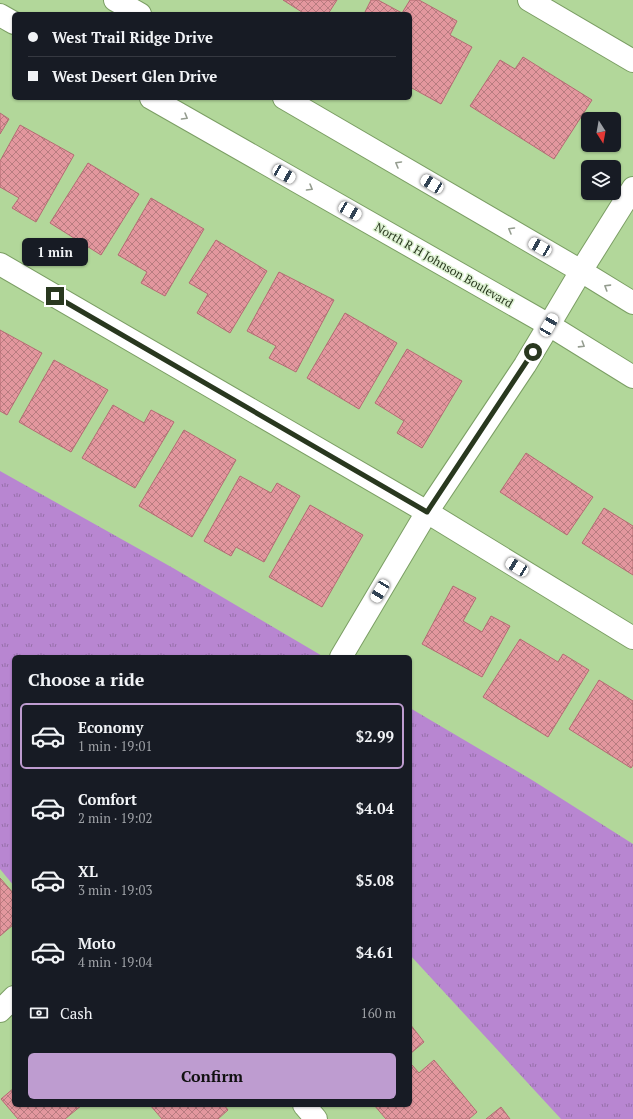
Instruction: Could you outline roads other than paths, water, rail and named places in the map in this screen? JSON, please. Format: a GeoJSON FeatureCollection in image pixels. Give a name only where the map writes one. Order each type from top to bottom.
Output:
{"type":"FeatureCollection","features":[{"type":"Feature","properties":{"kind":"street"},"geometry":{"type":"LineString","coordinates":[[115,0],[136,12]]}},
{"type":"Feature","properties":{"kind":"street"},"geometry":{"type":"LineString","coordinates":[[529,0],[633,61]]}},
{"type":"Feature","properties":{"kind":"street"},"geometry":{"type":"LineString","coordinates":[[0,15],[12,22]]}},
{"type":"Feature","properties":{"kind":"street","name":"North R H Johnson Boulevard"},"geometry":{"type":"LineString","coordinates":[[155,100],[549,325],[633,377]]}},
{"type":"Feature","properties":{"kind":"street"},"geometry":{"type":"LineString","coordinates":[[287,100],[581,271],[633,303]]}},
{"type":"Feature","properties":{"kind":"street"},"geometry":{"type":"LineString","coordinates":[[342,655],[427,512],[525,365],[633,188]]}},
{"type":"Feature","properties":{"kind":"street"},"geometry":{"type":"LineString","coordinates":[[0,264],[427,512],[633,638]]}},
{"type":"Feature","properties":{"kind":"street"},"geometry":{"type":"LineString","coordinates":[[0,1011],[12,999]]}},
{"type":"Feature","properties":{"kind":"street"},"geometry":{"type":"LineString","coordinates":[[306,1107],[316,1119]]}}]}
